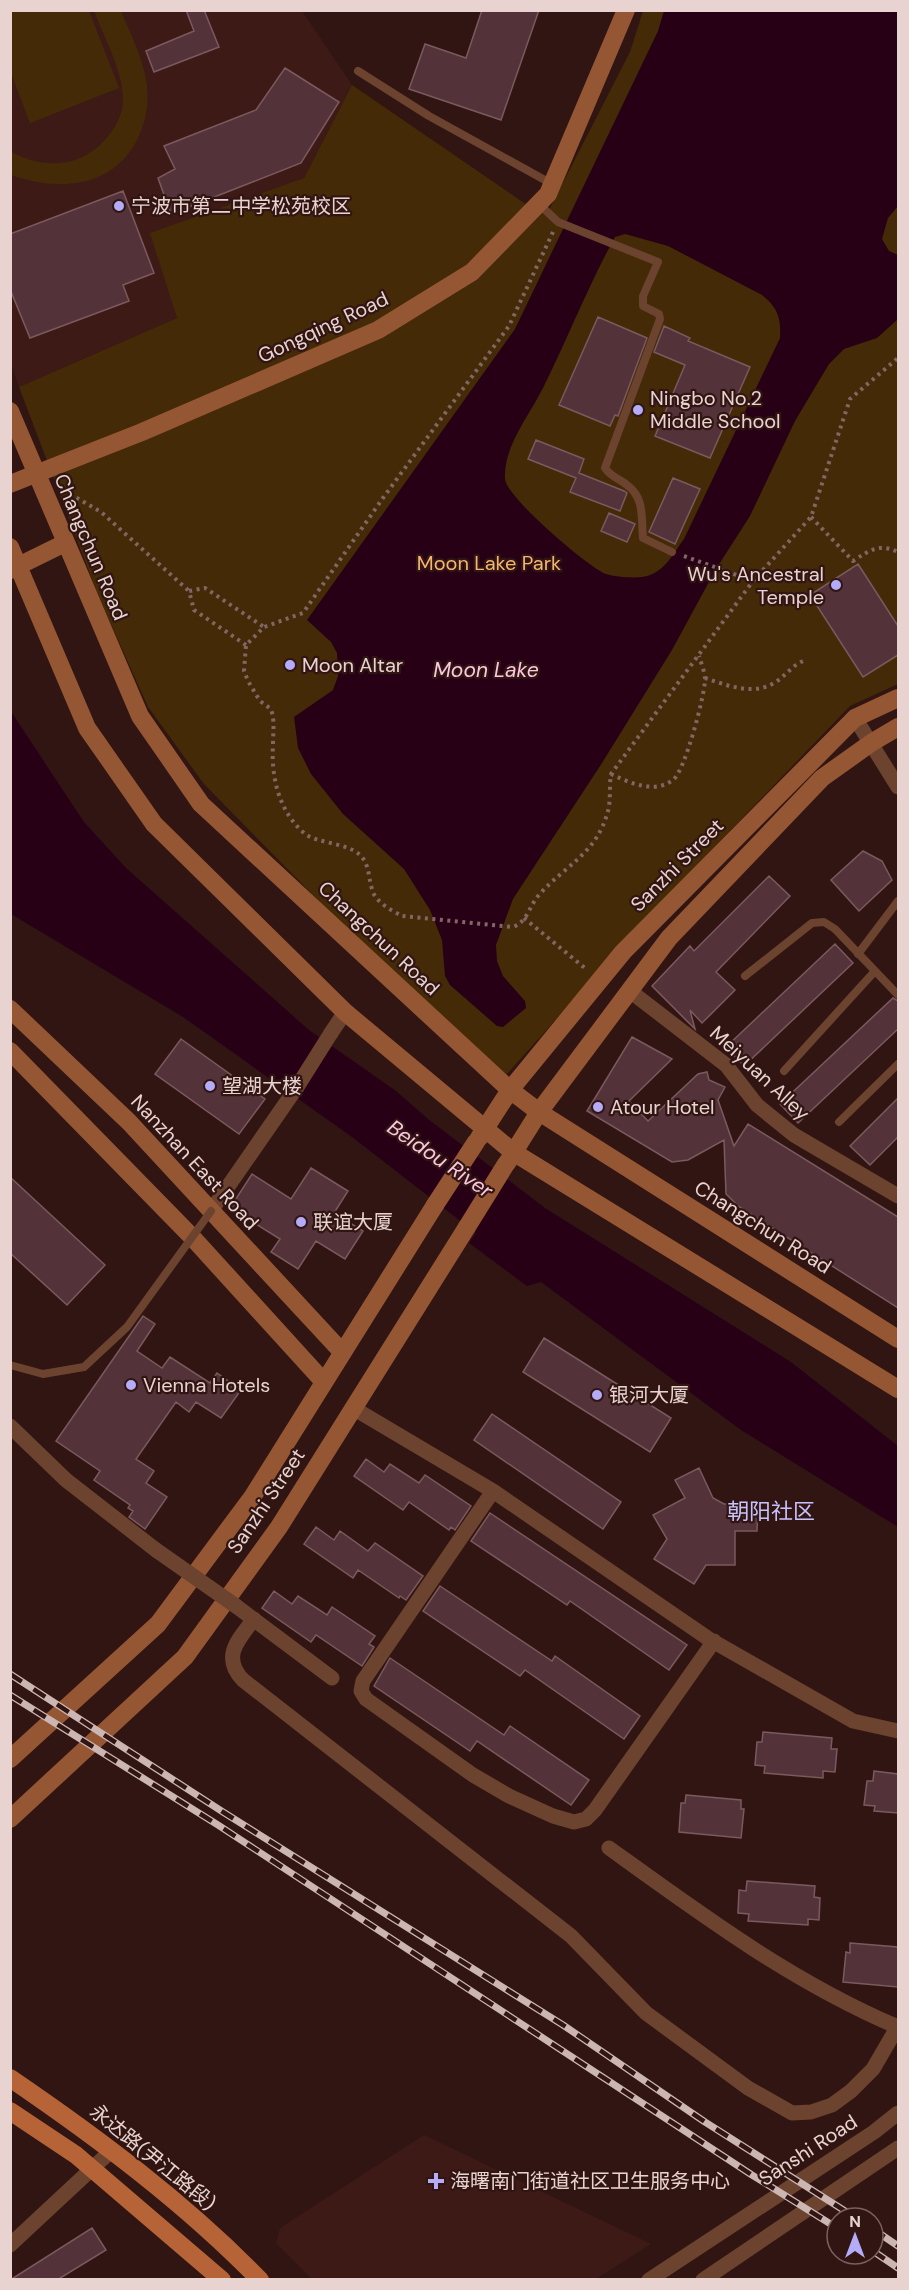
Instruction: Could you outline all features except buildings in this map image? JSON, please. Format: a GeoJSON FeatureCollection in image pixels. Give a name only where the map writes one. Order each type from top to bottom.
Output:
{"type":"FeatureCollection","features":[{"type":"Feature","properties":{"kind":"main road","name":"Gongqing Road"},"geometry":{"type":"LineString","coordinates":[[10,484],[378,330],[472,272],[539,204],[552,184],[626,10]]}},
{"type":"Feature","properties":{"kind":"main road","name":"Changchun Road"},"geometry":{"type":"LineString","coordinates":[[10,411],[140,716],[201,804],[510,1090],[539,1112],[898,1339]]}},
{"type":"Feature","properties":{"kind":"main road"},"geometry":{"type":"LineString","coordinates":[[15,568],[65,543]]}},
{"type":"Feature","properties":{"kind":"main road"},"geometry":{"type":"LineString","coordinates":[[10,547],[15,568],[87,728],[154,824],[345,1012],[481,1136],[510,1158],[898,1389]]}},
{"type":"Feature","properties":{"kind":"main road","name":"Sanzhi Street"},"geometry":{"type":"LineString","coordinates":[[10,1759],[158,1624],[253,1496],[323,1381],[510,1090],[623,952],[855,718],[898,698]]}},
{"type":"Feature","properties":{"kind":"main road"},"geometry":{"type":"LineString","coordinates":[[539,1112],[669,938],[822,778],[871,743],[898,728]]}},
{"type":"Feature","properties":{"kind":"main road","name":"Nanzhan East Road"},"geometry":{"type":"LineString","coordinates":[[10,1009],[129,1122],[342,1352]]}},
{"type":"Feature","properties":{"kind":"main road"},"geometry":{"type":"LineString","coordinates":[[10,1051],[192,1238],[323,1381]]}},
{"type":"Feature","properties":{"kind":"main road","name":"Sanzhi Street"},"geometry":{"type":"LineString","coordinates":[[10,1820],[185,1657],[279,1527],[539,1112]]}},
{"type":"Feature","properties":{"kind":"main road","name":"永达路(尹江路段)"},"geometry":{"type":"LineString","coordinates":[[10,2078],[111,2151],[236,2255],[260,2280]]}},
{"type":"Feature","properties":{"kind":"main road"},"geometry":{"type":"LineString","coordinates":[[10,2111],[92,2169],[222,2280]]}},
{"type":"Feature","properties":{"kind":"street"},"geometry":{"type":"LineString","coordinates":[[855,718],[898,787]]}},
{"type":"Feature","properties":{"kind":"street","name":"Meiyuan Alley"},"geometry":{"type":"LineString","coordinates":[[630,991],[726,1065],[757,1105],[794,1135],[898,1196]]}},
{"type":"Feature","properties":{"kind":"street"},"geometry":{"type":"LineString","coordinates":[[211,1211],[297,1087],[345,1012]]}},
{"type":"Feature","properties":{"kind":"street"},"geometry":{"type":"LineString","coordinates":[[353,1408],[493,1491],[714,1641],[853,1721],[898,1731]]}},
{"type":"Feature","properties":{"kind":"street"},"geometry":{"type":"LineString","coordinates":[[10,1426],[66,1480],[156,1550],[254,1619],[332,1678]]}},
{"type":"Feature","properties":{"kind":"street"},"geometry":{"type":"LineString","coordinates":[[493,1491],[363,1681],[361,1691],[366,1699],[473,1775],[553,1816],[574,1822],[586,1819],[595,1810],[714,1641]]}},
{"type":"Feature","properties":{"kind":"street"},"geometry":{"type":"LineString","coordinates":[[254,1619],[236,1642],[232,1658],[233,1670],[243,1680],[571,1936],[646,2013],[748,2088],[792,2113],[811,2112],[832,2105],[873,2069],[898,2026],[812,1985],[739,1942],[609,1848]]}},
{"type":"Feature","properties":{"kind":"street","name":"Sanshi Road"},"geometry":{"type":"LineString","coordinates":[[649,2280],[874,2132],[898,2113]]}},
{"type":"Feature","properties":{"kind":"street"},"geometry":{"type":"LineString","coordinates":[[703,2280],[898,2148]]}},
{"type":"Feature","properties":{"kind":"street"},"geometry":{"type":"LineString","coordinates":[[10,2244],[111,2151]]}},
{"type":"Feature","properties":{"kind":"lane"},"geometry":{"type":"LineString","coordinates":[[358,71],[429,116],[552,184]]}},
{"type":"Feature","properties":{"kind":"lane"},"geometry":{"type":"LineString","coordinates":[[539,204],[560,222],[658,262],[643,296],[643,306],[659,314],[660,319],[605,468],[611,477],[628,485],[641,502],[643,538],[672,552]]}},
{"type":"Feature","properties":{"kind":"lane"},"geometry":{"type":"LineString","coordinates":[[858,954],[898,901]]}},
{"type":"Feature","properties":{"kind":"lane"},"geometry":{"type":"LineString","coordinates":[[745,976],[812,923],[824,922],[898,995]]}},
{"type":"Feature","properties":{"kind":"lane"},"geometry":{"type":"LineString","coordinates":[[784,1071],[875,971]]}},
{"type":"Feature","properties":{"kind":"lane"},"geometry":{"type":"LineString","coordinates":[[839,1122],[898,1064]]}},
{"type":"Feature","properties":{"kind":"lane"},"geometry":{"type":"LineString","coordinates":[[10,1365],[43,1374],[84,1367],[127,1328],[211,1211]]}},
{"type":"Feature","properties":{"kind":"path"},"geometry":{"type":"LineString","coordinates":[[560,222],[509,326],[383,498],[303,613],[264,627],[246,645],[244,671],[260,700],[271,708],[275,724],[273,745],[275,787],[280,801],[306,836],[358,853],[367,863],[372,892],[387,908],[402,916],[513,927],[522,923],[538,896],[589,851],[609,808],[611,774],[753,581],[811,517],[849,399],[898,357]]}},
{"type":"Feature","properties":{"kind":"path"},"geometry":{"type":"LineString","coordinates":[[70,494],[101,512],[189,591],[194,610],[246,645]]}},
{"type":"Feature","properties":{"kind":"path"},"geometry":{"type":"LineString","coordinates":[[811,517],[853,561],[876,547],[888,547],[898,552]]}},
{"type":"Feature","properties":{"kind":"path"},"geometry":{"type":"LineString","coordinates":[[672,552],[753,581]]}},
{"type":"Feature","properties":{"kind":"path"},"geometry":{"type":"LineString","coordinates":[[189,591],[205,588],[264,627]]}},
{"type":"Feature","properties":{"kind":"path"},"geometry":{"type":"LineString","coordinates":[[611,774],[637,786],[657,785],[672,781],[687,758],[705,678],[699,655]]}},
{"type":"Feature","properties":{"kind":"path"},"geometry":{"type":"LineString","coordinates":[[705,678],[751,690],[773,684],[795,664],[803,661]]}},
{"type":"Feature","properties":{"kind":"path"},"geometry":{"type":"LineString","coordinates":[[524,918],[587,969]]}},
{"type":"Feature","properties":{"kind":"shaded area","name":"宁波市第二中学松苑校区"},"geometry":{"type":"Polygon","coordinates":[[[11,11],[302,11],[352,85],[304,178],[151,233],[177,318],[19,387],[11,365],[11,11]]]}},
{"type":"Feature","properties":{"kind":"shaded area","name":"海曙南门街道社区卫生服务中心"},"geometry":{"type":"Polygon","coordinates":[[[424,2135],[651,2244],[596,2279],[313,2280],[276,2243],[280,2228],[424,2135]]]}},
{"type":"Feature","properties":{"kind":"green space"},"geometry":{"type":"Polygon","coordinates":[[[11,10],[89,11],[119,88],[30,123],[11,73],[11,10]]]}},
{"type":"Feature","properties":{"kind":"green space"},"geometry":{"type":"Polygon","coordinates":[[[94,11],[121,11],[142,62],[147,88],[147,104],[145,120],[136,142],[125,158],[112,169],[81,182],[46,183],[11,175],[11,152],[37,162],[63,163],[76,160],[99,146],[117,122],[122,107],[122,86],[116,64],[94,11]]]}},
{"type":"Feature","properties":{"kind":"green space","name":"Moon Lake Park"},"geometry":{"type":"Polygon","coordinates":[[[643,11],[898,11],[898,684],[850,706],[658,906],[505,1076],[367,950],[204,784],[148,707],[98,595],[19,387],[177,318],[150,233],[304,178],[352,85],[527,205],[549,210],[630,52],[643,11]]]}},
{"type":"Feature","properties":{"kind":"water","name":"Moon Lake"},"geometry":{"type":"Polygon","coordinates":[[[664,11],[898,11],[898,206],[888,218],[882,239],[889,251],[898,255],[898,319],[877,338],[844,349],[829,364],[795,421],[750,516],[716,569],[672,650],[602,763],[513,899],[496,945],[497,961],[503,976],[525,1001],[526,1008],[503,1027],[497,1026],[450,985],[445,976],[442,940],[430,910],[404,869],[343,814],[311,774],[298,748],[294,717],[333,690],[338,676],[337,653],[331,642],[307,620],[515,329],[658,31],[664,11]],[[625,234],[615,237],[543,388],[512,444],[505,467],[505,479],[509,488],[533,515],[583,559],[606,574],[614,576],[642,577],[656,572],[667,563],[684,539],[780,338],[777,314],[772,304],[762,295],[668,246],[625,234]]]}},
{"type":"Feature","properties":{"kind":"water","name":"Beidou River"},"geometry":{"type":"Polygon","coordinates":[[[10,710],[84,822],[126,868],[309,1030],[396,1091],[428,1119],[545,1208],[791,1362],[898,1446],[898,1527],[741,1430],[541,1282],[527,1286],[469,1243],[476,1233],[352,1137],[183,1017],[11,914],[10,710]]]}},
{"type":"Feature","properties":{"kind":"railway"},"geometry":{"type":"LineString","coordinates":[[10,1674],[223,1812],[563,2025],[705,2122],[837,2206]]}},
{"type":"Feature","properties":{"kind":"railway"},"geometry":{"type":"LineString","coordinates":[[10,1695],[218,1825],[825,2221]]}},
{"type":"Feature","properties":{"kind":"railway"},"geometry":{"type":"LineString","coordinates":[[885,2237],[898,2246]]}},
{"type":"Feature","properties":{"kind":"railway"},"geometry":{"type":"LineString","coordinates":[[885,2259],[898,2268]]}},
{"type":"Feature","properties":{"kind":"place","name":"宁波市第二中学松苑校区"},"geometry":{"type":"Point","coordinates":[119,206]}},
{"type":"Feature","properties":{"kind":"place","name":"Ningbo No.2 Middle School"},"geometry":{"type":"Point","coordinates":[638,410]}},
{"type":"Feature","properties":{"kind":"place","name":"Wu's Ancestral Temple"},"geometry":{"type":"Point","coordinates":[836,585]}},
{"type":"Feature","properties":{"kind":"place","name":"Moon Altar"},"geometry":{"type":"Point","coordinates":[290,665]}},
{"type":"Feature","properties":{"kind":"place","name":"望湖大楼"},"geometry":{"type":"Point","coordinates":[210,1086]}},
{"type":"Feature","properties":{"kind":"place","name":"Atour Hotel"},"geometry":{"type":"Point","coordinates":[598,1107]}},
{"type":"Feature","properties":{"kind":"place","name":"联谊大厦"},"geometry":{"type":"Point","coordinates":[301,1222]}},
{"type":"Feature","properties":{"kind":"place","name":"Vienna Hotels"},"geometry":{"type":"Point","coordinates":[131,1385]}},
{"type":"Feature","properties":{"kind":"place","name":"银河大厦"},"geometry":{"type":"Point","coordinates":[597,1395]}},
{"type":"Feature","properties":{"kind":"place","name":"海曙南门街道社区卫生服务中心"},"geometry":{"type":"Point","coordinates":[436,2181]}},
{"type":"Feature","properties":{"kind":"district","name":"朝阳社区"},"geometry":{"type":"Point","coordinates":[771,1511]}}]}
